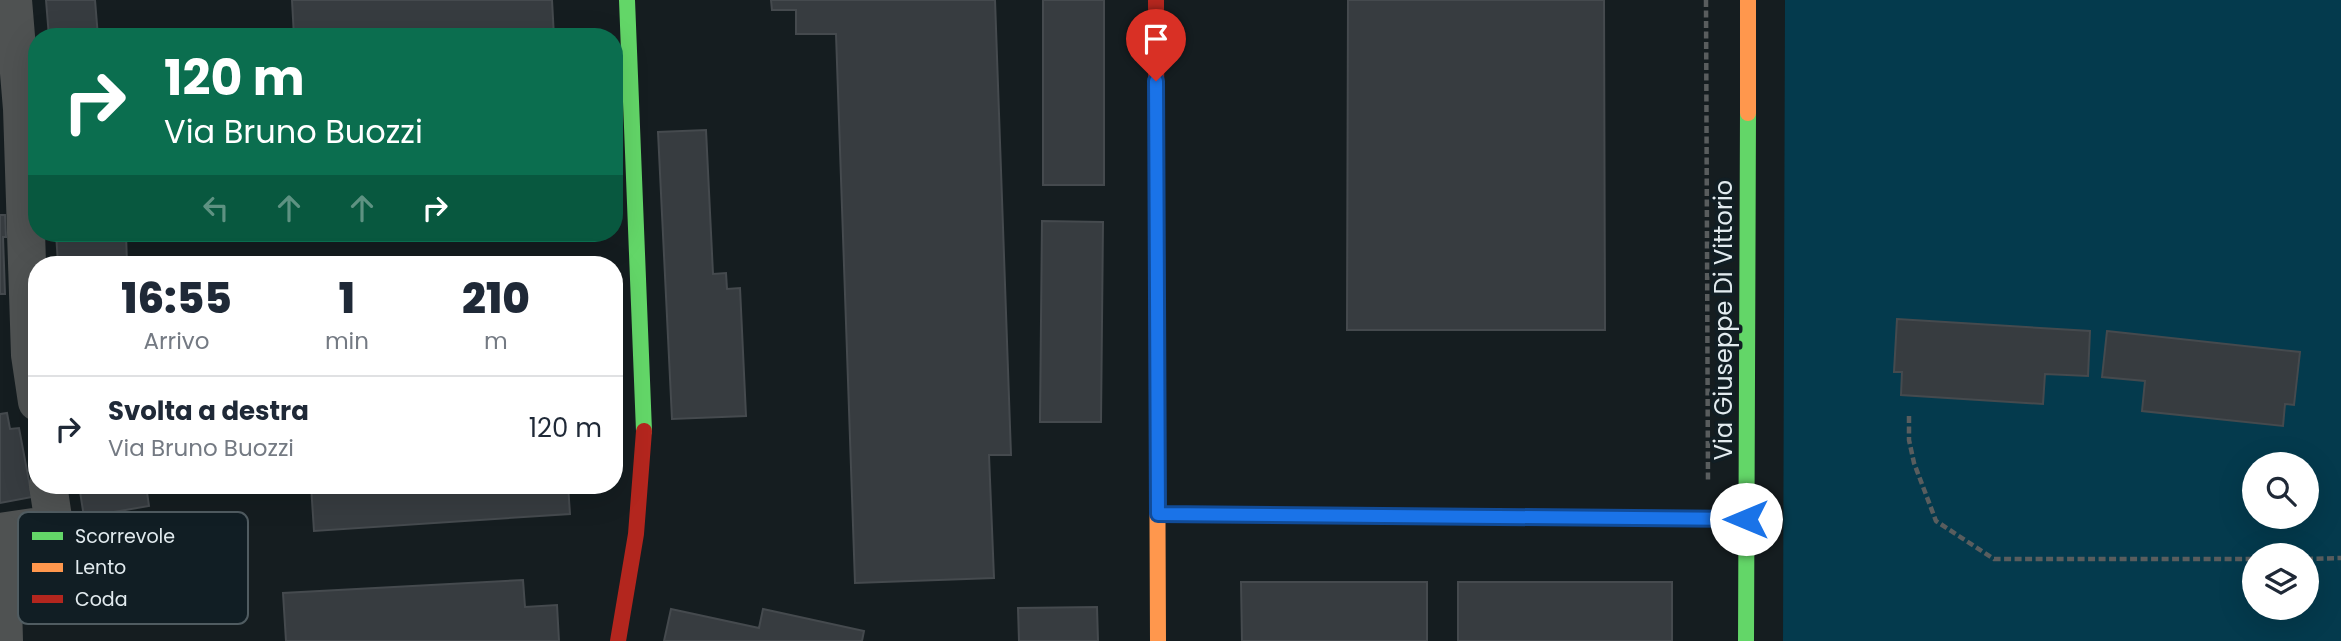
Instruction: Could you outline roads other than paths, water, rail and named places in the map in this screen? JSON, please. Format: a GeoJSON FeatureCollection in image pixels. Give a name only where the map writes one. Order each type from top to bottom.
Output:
{"type":"FeatureCollection","features":[{"type":"Feature","properties":{"kind":"street"},"geometry":{"type":"LineString","coordinates":[[13,0],[11,103],[15,348],[28,380]]}},
{"type":"Feature","properties":{"kind":"street"},"geometry":{"type":"LineString","coordinates":[[618,641],[636,534],[644,438],[627,0]]}},
{"type":"Feature","properties":{"kind":"street"},"geometry":{"type":"LineString","coordinates":[[1156,0],[1158,641]]}},
{"type":"Feature","properties":{"kind":"street","name":"Via Giuseppe Di Vittorio"},"geometry":{"type":"LineString","coordinates":[[1746,641],[1748,0]]}},
{"type":"Feature","properties":{"kind":"street"},"geometry":{"type":"LineString","coordinates":[[49,494],[52,512]]}},
{"type":"Feature","properties":{"kind":"street"},"geometry":{"type":"LineString","coordinates":[[1158,514],[1746,519]]}},
{"type":"Feature","properties":{"kind":"street"},"geometry":{"type":"LineString","coordinates":[[1,532],[4,641]]}}]}
